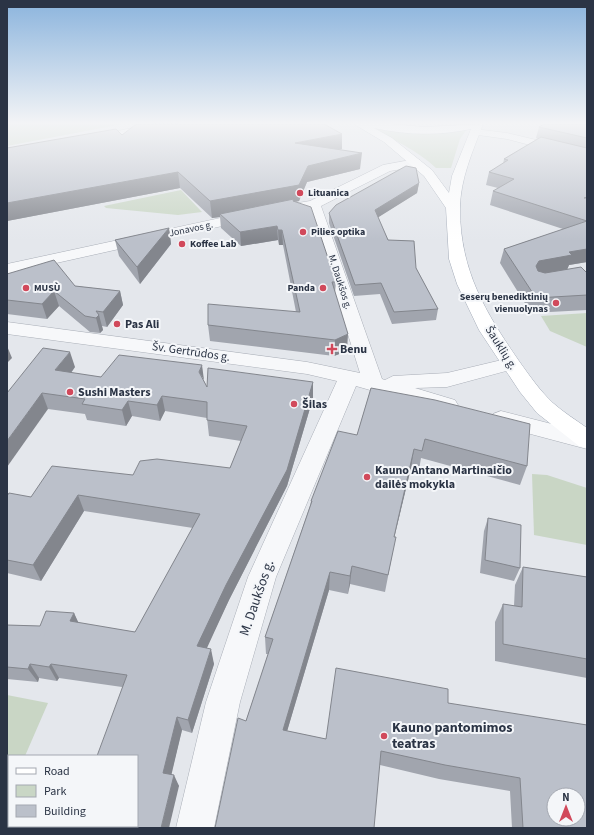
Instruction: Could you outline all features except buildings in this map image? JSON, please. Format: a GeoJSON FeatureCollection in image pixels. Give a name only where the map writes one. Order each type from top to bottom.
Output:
{"type":"FeatureCollection","features":[{"type":"Feature","properties":{"kind":"main road"},"geometry":{"type":"LineString","coordinates":[[416,163],[428,173],[453,208]]}},
{"type":"Feature","properties":{"kind":"main road","name":"Šauklių g."},"geometry":{"type":"LineString","coordinates":[[463,163],[458,176],[453,208],[457,259],[465,284],[488,330],[527,387],[545,408],[587,440]]}},
{"type":"Feature","properties":{"kind":"street","name":"Jonavos g."},"geometry":{"type":"LineString","coordinates":[[7,269],[267,212],[314,204],[387,168],[416,163]]}},
{"type":"Feature","properties":{"kind":"street","name":"M. Daukšos g."},"geometry":{"type":"LineString","coordinates":[[195,828],[223,702],[262,577],[361,380],[314,204]]}},
{"type":"Feature","properties":{"kind":"street","name":"Šv. Gertrūdos g."},"geometry":{"type":"LineString","coordinates":[[7,328],[307,368],[361,380],[473,412],[587,440]]}},
{"type":"Feature","properties":{"kind":"street","name":"Šv. Gertrūdos g."},"geometry":{"type":"LineString","coordinates":[[361,380],[447,380],[510,364]]}},
{"type":"Feature","properties":{"kind":"green space"},"geometry":{"type":"Polygon","coordinates":[[[430,163],[453,163],[451,168],[436,168],[430,163]]]}},
{"type":"Feature","properties":{"kind":"green space"},"geometry":{"type":"Polygon","coordinates":[[[181,190],[202,212],[178,215],[106,208],[104,206],[181,190]]]}},
{"type":"Feature","properties":{"kind":"green space"},"geometry":{"type":"Polygon","coordinates":[[[587,313],[587,347],[550,331],[541,316],[587,313]]]}},
{"type":"Feature","properties":{"kind":"green space"},"geometry":{"type":"Polygon","coordinates":[[[532,474],[547,475],[587,488],[587,545],[534,535],[532,474]]]}},
{"type":"Feature","properties":{"kind":"green space"},"geometry":{"type":"Polygon","coordinates":[[[7,695],[48,703],[25,755],[8,755],[7,798],[7,695]]]}},
{"type":"Feature","properties":{"kind":"place","name":"Lituanica"},"geometry":{"type":"Point","coordinates":[300,193]}},
{"type":"Feature","properties":{"kind":"place","name":"Pilies optika"},"geometry":{"type":"Point","coordinates":[303,232]}},
{"type":"Feature","properties":{"kind":"place","name":"Koffee Lab"},"geometry":{"type":"Point","coordinates":[182,244]}},
{"type":"Feature","properties":{"kind":"place","name":"MUSÙ"},"geometry":{"type":"Point","coordinates":[26,288]}},
{"type":"Feature","properties":{"kind":"place","name":"Panda"},"geometry":{"type":"Point","coordinates":[323,288]}},
{"type":"Feature","properties":{"kind":"place","name":"Seserų benediktinių vienuolynas"},"geometry":{"type":"Point","coordinates":[556,303]}},
{"type":"Feature","properties":{"kind":"place","name":"Pas Ali"},"geometry":{"type":"Point","coordinates":[117,324]}},
{"type":"Feature","properties":{"kind":"place","name":"Benu"},"geometry":{"type":"Point","coordinates":[332,349]}},
{"type":"Feature","properties":{"kind":"place","name":"Sushi Masters"},"geometry":{"type":"Point","coordinates":[70,392]}},
{"type":"Feature","properties":{"kind":"place","name":"Šilas"},"geometry":{"type":"Point","coordinates":[294,404]}},
{"type":"Feature","properties":{"kind":"place","name":"Kauno Antano Martinaičio dailės mokykla"},"geometry":{"type":"Point","coordinates":[367,477]}},
{"type":"Feature","properties":{"kind":"place","name":"Kauno pantomimos teatras"},"geometry":{"type":"Point","coordinates":[384,736]}}]}
